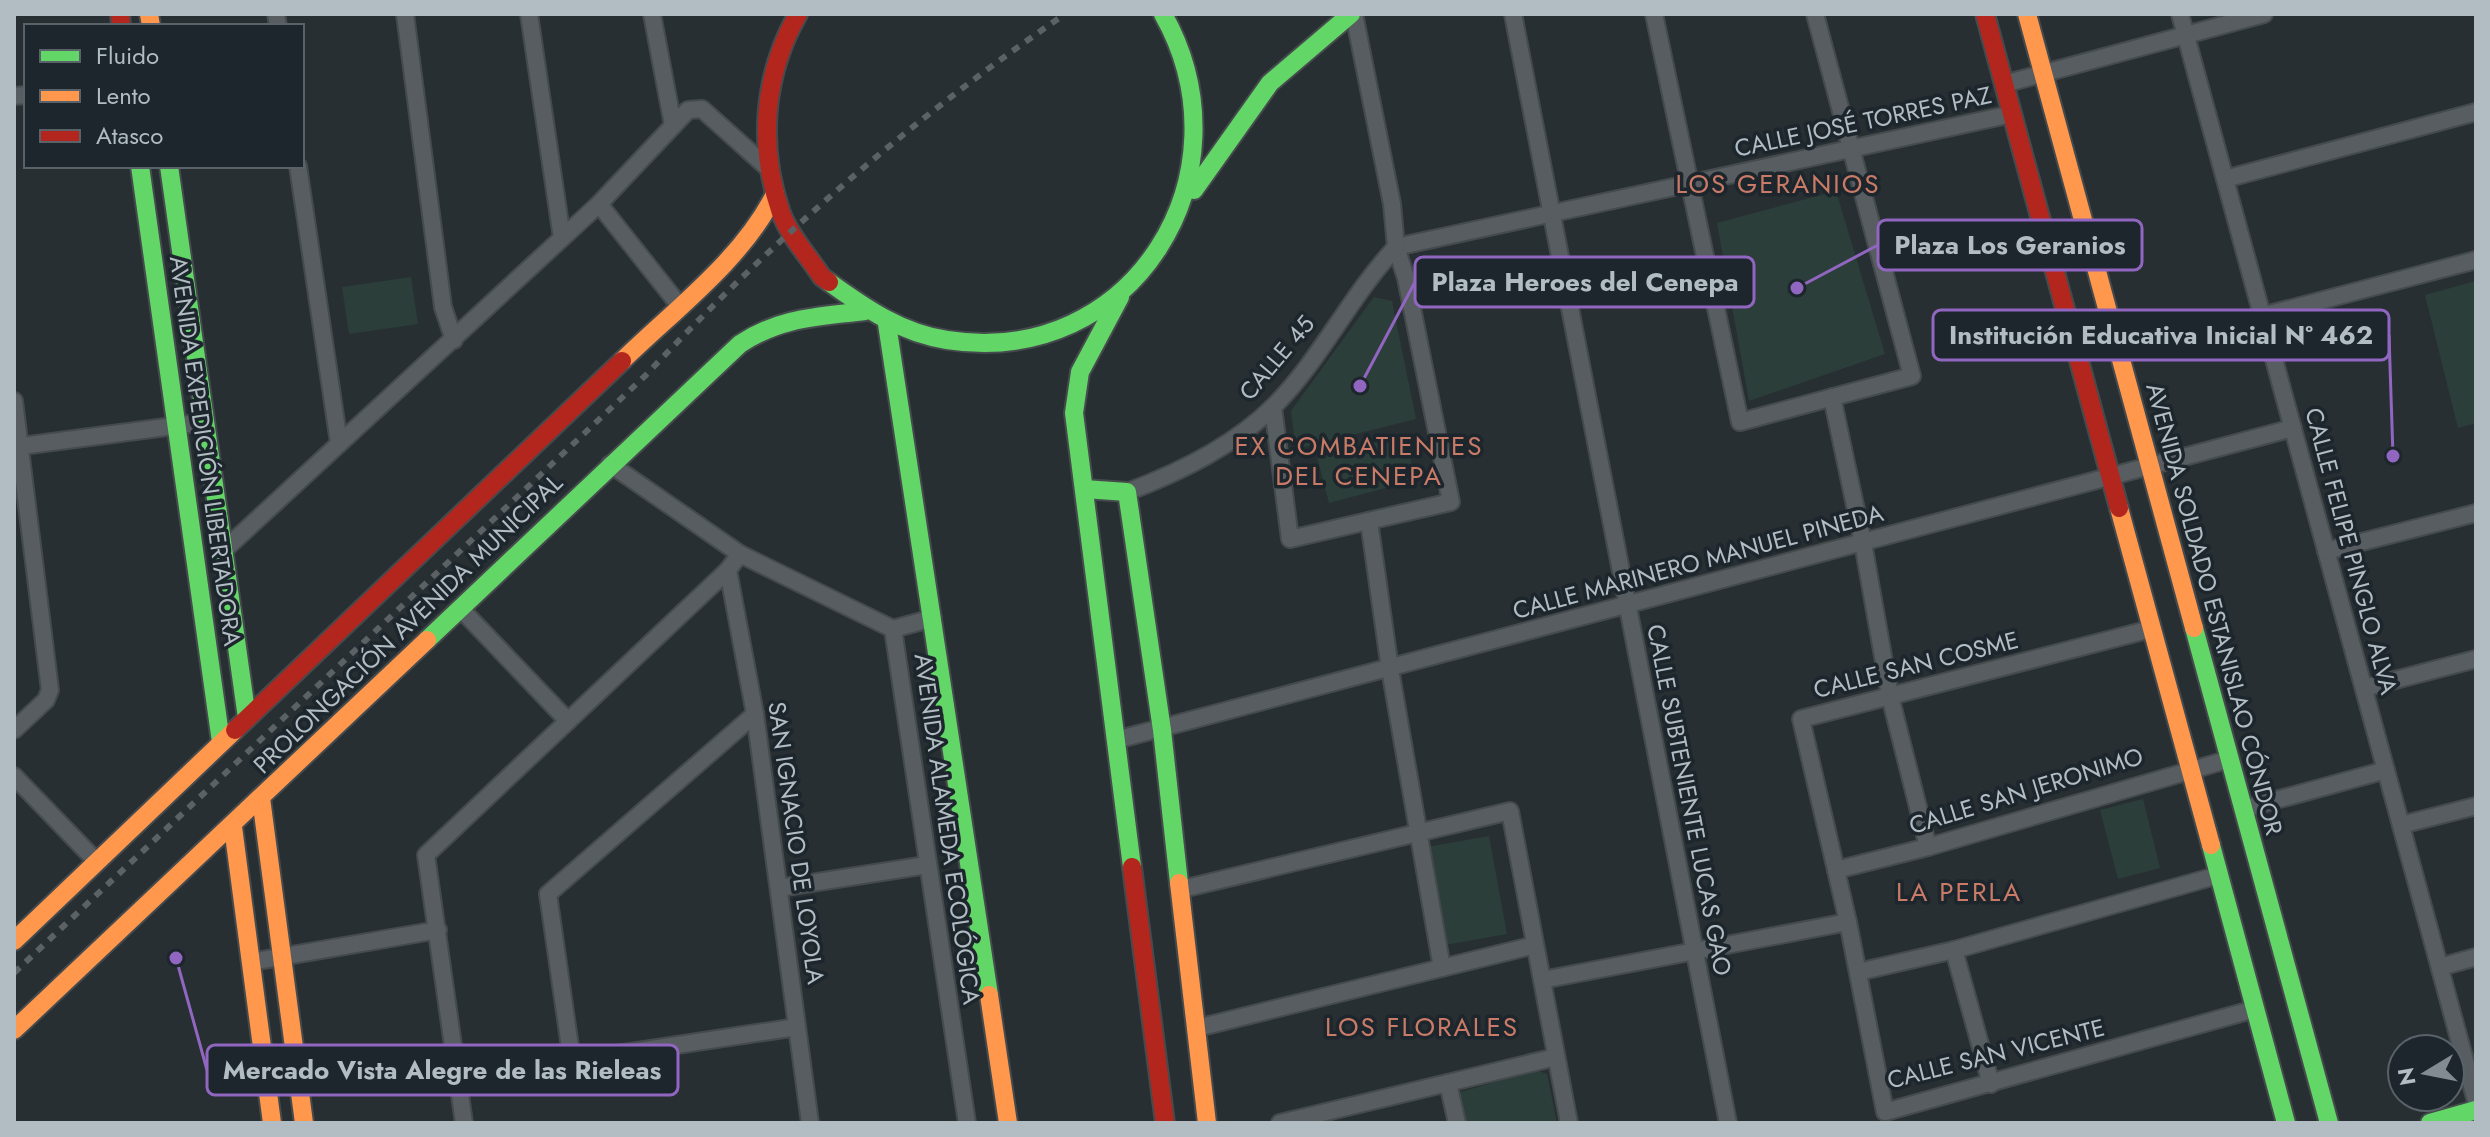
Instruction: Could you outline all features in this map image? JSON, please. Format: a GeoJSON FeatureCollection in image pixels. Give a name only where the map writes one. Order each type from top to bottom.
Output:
{"type":"FeatureCollection","features":[{"type":"Feature","properties":{"kind":"main road"},"geometry":{"type":"LineString","coordinates":[[798,14],[782,46],[768,94],[766,144],[775,194],[790,231],[826,280],[865,311],[887,324],[934,340],[959,344],[1009,344],[1058,332],[1102,308],[1122,293],[1156,256],[1180,212],[1270,83],[1353,14]]}},
{"type":"Feature","properties":{"kind":"main road"},"geometry":{"type":"LineString","coordinates":[[1163,14],[1186,64],[1196,113],[1194,164],[1180,212]]}},
{"type":"Feature","properties":{"kind":"main road"},"geometry":{"type":"LineString","coordinates":[[1985,14],[2286,1123]]}},
{"type":"Feature","properties":{"kind":"main road","name":"AVENIDA SOLDADO ESTANISLAO CÓNDOR"},"geometry":{"type":"LineString","coordinates":[[2027,14],[2329,1123]]}},
{"type":"Feature","properties":{"kind":"main road","name":"AVENIDA EXPEDICIÓN LIBERTADORA"},"geometry":{"type":"LineString","coordinates":[[140,168],[221,742]]}},
{"type":"Feature","properties":{"kind":"main road","name":"AVENIDA EXPEDICIÓN LIBERTADORA"},"geometry":{"type":"LineString","coordinates":[[169,168],[247,718]]}},
{"type":"Feature","properties":{"kind":"main road","name":"PROLONGACIÓN AVENIDA MUNICIPAL"},"geometry":{"type":"LineString","coordinates":[[14,941],[729,258],[767,210],[775,194]]}},
{"type":"Feature","properties":{"kind":"main road"},"geometry":{"type":"LineString","coordinates":[[1122,293],[1080,372],[1074,413],[1165,1123]]}},
{"type":"Feature","properties":{"kind":"main road","name":"PROLONGACIÓN AVENIDA MUNICIPAL"},"geometry":{"type":"LineString","coordinates":[[14,1030],[233,827],[610,464],[753,334],[785,321],[865,311]]}},
{"type":"Feature","properties":{"kind":"main road","name":"AVENIDA ALAMEDA ECOLÓGICA"},"geometry":{"type":"LineString","coordinates":[[887,324],[1008,1123]]}},
{"type":"Feature","properties":{"kind":"main road"},"geometry":{"type":"LineString","coordinates":[[1084,489],[1127,492],[1162,730],[1207,1123]]}},
{"type":"Feature","properties":{"kind":"main road"},"geometry":{"type":"LineString","coordinates":[[261,798],[304,1123]]}},
{"type":"Feature","properties":{"kind":"main road"},"geometry":{"type":"LineString","coordinates":[[233,827],[272,1123]]}},
{"type":"Feature","properties":{"kind":"main road"},"geometry":{"type":"LineString","coordinates":[[2430,1123],[2476,1110]]}},
{"type":"Feature","properties":{"kind":"street"},"geometry":{"type":"LineString","coordinates":[[405,14],[443,307],[454,340]]}},
{"type":"Feature","properties":{"kind":"street"},"geometry":{"type":"LineString","coordinates":[[529,14],[562,238]]}},
{"type":"Feature","properties":{"kind":"street"},"geometry":{"type":"LineString","coordinates":[[652,14],[673,125]]}},
{"type":"Feature","properties":{"kind":"street"},"geometry":{"type":"LineString","coordinates":[[1273,407],[1290,539],[1451,502],[1406,278],[1396,247],[1392,204],[1353,14]]}},
{"type":"Feature","properties":{"kind":"street","name":"CALLE SUBTENIENTE LUCAS GAO"},"geometry":{"type":"LineString","coordinates":[[1513,14],[1728,1123]]}},
{"type":"Feature","properties":{"kind":"street"},"geometry":{"type":"LineString","coordinates":[[1654,14],[1740,422],[1912,376],[1815,14]]}},
{"type":"Feature","properties":{"kind":"street","name":"CALLE FELIPE PINGLO ALVA"},"geometry":{"type":"LineString","coordinates":[[2180,14],[2476,1101]]}},
{"type":"Feature","properties":{"kind":"street"},"geometry":{"type":"LineString","coordinates":[[2004,84],[2264,14]]}},
{"type":"Feature","properties":{"kind":"street"},"geometry":{"type":"LineString","coordinates":[[223,551],[599,204],[688,110],[702,109],[769,169]]}},
{"type":"Feature","properties":{"kind":"street"},"geometry":{"type":"LineString","coordinates":[[2225,179],[2476,112]]}},
{"type":"Feature","properties":{"kind":"street","name":"CALLE JOSÉ TORRES PAZ"},"geometry":{"type":"LineString","coordinates":[[1396,247],[2012,114]]}},
{"type":"Feature","properties":{"kind":"street"},"geometry":{"type":"LineString","coordinates":[[298,168],[339,443]]}},
{"type":"Feature","properties":{"kind":"street"},"geometry":{"type":"LineString","coordinates":[[599,204],[679,305]]}},
{"type":"Feature","properties":{"kind":"street","name":"CALLE 45"},"geometry":{"type":"LineString","coordinates":[[1127,492],[1166,478],[1231,439],[1273,407],[1372,272],[1396,247]]}},
{"type":"Feature","properties":{"kind":"street"},"geometry":{"type":"LineString","coordinates":[[2262,316],[2476,260]]}},
{"type":"Feature","properties":{"kind":"street"},"geometry":{"type":"LineString","coordinates":[[1832,397],[1863,543],[1890,696],[1928,847]]}},
{"type":"Feature","properties":{"kind":"street"},"geometry":{"type":"LineString","coordinates":[[14,401],[17,447],[50,690],[46,700],[14,730]]}},
{"type":"Feature","properties":{"kind":"street"},"geometry":{"type":"LineString","coordinates":[[17,447],[204,422]]}},
{"type":"Feature","properties":{"kind":"street","name":"CALLE MARINERO MANUEL PINEDA"},"geometry":{"type":"LineString","coordinates":[[1116,740],[2293,428]]}},
{"type":"Feature","properties":{"kind":"street","name":"AVENIDA ALAMEDA ECOLÓGICA"},"geometry":{"type":"LineString","coordinates":[[610,464],[740,554],[893,629],[967,1123]]}},
{"type":"Feature","properties":{"kind":"street"},"geometry":{"type":"LineString","coordinates":[[2326,551],[2476,513]]}},
{"type":"Feature","properties":{"kind":"street"},"geometry":{"type":"LineString","coordinates":[[1369,521],[1390,669],[1442,968]]}},
{"type":"Feature","properties":{"kind":"street"},"geometry":{"type":"LineString","coordinates":[[464,1123],[426,855],[728,570],[740,554]]}},
{"type":"Feature","properties":{"kind":"street","name":"SAN IGNACIO DE LOYOLA"},"geometry":{"type":"LineString","coordinates":[[728,570],[755,714],[810,1123]]}},
{"type":"Feature","properties":{"kind":"street"},"geometry":{"type":"LineString","coordinates":[[460,608],[568,721]]}},
{"type":"Feature","properties":{"kind":"street"},"geometry":{"type":"LineString","coordinates":[[893,629],[933,618]]}},
{"type":"Feature","properties":{"kind":"street","name":"CALLE SAN COSME"},"geometry":{"type":"LineString","coordinates":[[1848,922],[1801,719],[2151,629]]}},
{"type":"Feature","properties":{"kind":"street"},"geometry":{"type":"LineString","coordinates":[[2364,688],[2476,659]]}},
{"type":"Feature","properties":{"kind":"street"},"geometry":{"type":"LineString","coordinates":[[572,1061],[548,894],[755,714]]}},
{"type":"Feature","properties":{"kind":"street","name":"CALLE SAN JERONIMO"},"geometry":{"type":"LineString","coordinates":[[1836,870],[1928,847],[2189,768],[2230,759]]}},
{"type":"Feature","properties":{"kind":"street"},"geometry":{"type":"LineString","coordinates":[[2243,809],[2386,770]]}},
{"type":"Feature","properties":{"kind":"street"},"geometry":{"type":"LineString","coordinates":[[14,776],[97,862]]}},
{"type":"Feature","properties":{"kind":"street"},"geometry":{"type":"LineString","coordinates":[[2401,825],[2476,806]]}},
{"type":"Feature","properties":{"kind":"street"},"geometry":{"type":"LineString","coordinates":[[1182,889],[1510,811],[1569,1123]]}},
{"type":"Feature","properties":{"kind":"street"},"geometry":{"type":"LineString","coordinates":[[779,888],[927,865]]}},
{"type":"Feature","properties":{"kind":"street"},"geometry":{"type":"LineString","coordinates":[[1858,972],[1954,950],[2219,875]]}},
{"type":"Feature","properties":{"kind":"street"},"geometry":{"type":"LineString","coordinates":[[1542,980],[1848,922]]}},
{"type":"Feature","properties":{"kind":"street","name":"CALLE SAN VICENTE"},"geometry":{"type":"LineString","coordinates":[[1848,922],[1885,1112],[2255,1009]]}},
{"type":"Feature","properties":{"kind":"street"},"geometry":{"type":"LineString","coordinates":[[251,962],[438,930]]}},
{"type":"Feature","properties":{"kind":"street"},"geometry":{"type":"LineString","coordinates":[[1197,1028],[1535,945]]}},
{"type":"Feature","properties":{"kind":"street"},"geometry":{"type":"LineString","coordinates":[[1954,950],[1991,1084]]}},
{"type":"Feature","properties":{"kind":"street"},"geometry":{"type":"LineString","coordinates":[[2440,967],[2476,957]]}},
{"type":"Feature","properties":{"kind":"street"},"geometry":{"type":"LineString","coordinates":[[458,1078],[797,1027]]}},
{"type":"Feature","properties":{"kind":"street"},"geometry":{"type":"LineString","coordinates":[[1280,1123],[1556,1057]]}},
{"type":"Feature","properties":{"kind":"street"},"geometry":{"type":"LineString","coordinates":[[1448,1083],[1457,1123]]}},
{"type":"Feature","properties":{"kind":"green space"},"geometry":{"type":"Polygon","coordinates":[[[1836,191],[1885,354],[1749,401],[1717,223],[1836,191]]]}},
{"type":"Feature","properties":{"kind":"green space"},"geometry":{"type":"Polygon","coordinates":[[[411,277],[418,324],[349,334],[342,287],[411,277]]]}},
{"type":"Feature","properties":{"kind":"green space"},"geometry":{"type":"Polygon","coordinates":[[[2476,281],[2476,423],[2458,428],[2425,295],[2476,281]]]}},
{"type":"Feature","properties":{"kind":"green space"},"geometry":{"type":"Polygon","coordinates":[[[1374,297],[1392,301],[1416,419],[1296,449],[1291,411],[1374,297]]]}},
{"type":"Feature","properties":{"kind":"green space"},"geometry":{"type":"Polygon","coordinates":[[[1404,434],[1416,480],[1329,503],[1317,457],[1404,434]]]}},
{"type":"Feature","properties":{"kind":"green space"},"geometry":{"type":"Polygon","coordinates":[[[2143,799],[2160,868],[2118,879],[2100,810],[2143,799]]]}},
{"type":"Feature","properties":{"kind":"green space"},"geometry":{"type":"Polygon","coordinates":[[[1489,836],[1507,934],[1445,945],[1427,847],[1489,836]]]}},
{"type":"Feature","properties":{"kind":"green space"},"geometry":{"type":"Polygon","coordinates":[[[1536,1070],[1547,1074],[1557,1123],[1463,1123],[1457,1093],[1536,1070]]]}},
{"type":"Feature","properties":{"kind":"railway"},"geometry":{"type":"LineString","coordinates":[[14,973],[646,375],[794,229],[953,96],[1065,14]]}},
{"type":"Feature","properties":{"kind":"traffic: fast"},"geometry":{"type":"LineString","coordinates":[[829,282],[899,325],[947,340],[1013,341],[1072,324],[1121,292],[1158,248],[1183,195],[1193,137],[1187,75],[1163,14]]}},
{"type":"Feature","properties":{"kind":"traffic: fast"},"geometry":{"type":"LineString","coordinates":[[1194,190],[1270,83],[1351,14]]}},
{"type":"Feature","properties":{"kind":"traffic: fast"},"geometry":{"type":"LineString","coordinates":[[140,168],[221,742]]}},
{"type":"Feature","properties":{"kind":"traffic: fast"},"geometry":{"type":"LineString","coordinates":[[169,168],[247,718]]}},
{"type":"Feature","properties":{"kind":"traffic: fast"},"geometry":{"type":"LineString","coordinates":[[1120,297],[1080,372],[1074,413],[1132,867]]}},
{"type":"Feature","properties":{"kind":"traffic: fast"},"geometry":{"type":"LineString","coordinates":[[427,640],[740,344],[785,323],[865,311]]}},
{"type":"Feature","properties":{"kind":"traffic: fast"},"geometry":{"type":"LineString","coordinates":[[887,324],[989,995]]}},
{"type":"Feature","properties":{"kind":"traffic: fast"},"geometry":{"type":"LineString","coordinates":[[1084,489],[1127,492],[1162,730],[1179,883]]}},
{"type":"Feature","properties":{"kind":"traffic: fast"},"geometry":{"type":"LineString","coordinates":[[2194,628],[2329,1123]]}},
{"type":"Feature","properties":{"kind":"traffic: fast"},"geometry":{"type":"LineString","coordinates":[[2211,845],[2286,1123]]}},
{"type":"Feature","properties":{"kind":"traffic: fast"},"geometry":{"type":"LineString","coordinates":[[2430,1123],[2476,1110]]}},
{"type":"Feature","properties":{"kind":"traffic: slow"},"geometry":{"type":"LineString","coordinates":[[149,14],[151,24]]}},
{"type":"Feature","properties":{"kind":"traffic: slow"},"geometry":{"type":"LineString","coordinates":[[2027,14],[2194,628]]}},
{"type":"Feature","properties":{"kind":"traffic: slow"},"geometry":{"type":"LineString","coordinates":[[622,361],[726,262],[761,218],[775,194]]}},
{"type":"Feature","properties":{"kind":"traffic: slow"},"geometry":{"type":"LineString","coordinates":[[2119,508],[2211,845]]}},
{"type":"Feature","properties":{"kind":"traffic: slow"},"geometry":{"type":"LineString","coordinates":[[14,1030],[427,640]]}},
{"type":"Feature","properties":{"kind":"traffic: slow"},"geometry":{"type":"LineString","coordinates":[[14,941],[235,730]]}},
{"type":"Feature","properties":{"kind":"traffic: slow"},"geometry":{"type":"LineString","coordinates":[[261,798],[304,1123]]}},
{"type":"Feature","properties":{"kind":"traffic: slow"},"geometry":{"type":"LineString","coordinates":[[233,827],[272,1123]]}},
{"type":"Feature","properties":{"kind":"traffic: slow"},"geometry":{"type":"LineString","coordinates":[[1179,883],[1207,1123]]}},
{"type":"Feature","properties":{"kind":"traffic: slow"},"geometry":{"type":"LineString","coordinates":[[989,995],[1008,1123]]}},
{"type":"Feature","properties":{"kind":"traffic: jam"},"geometry":{"type":"LineString","coordinates":[[120,14],[121,24]]}},
{"type":"Feature","properties":{"kind":"traffic: jam"},"geometry":{"type":"LineString","coordinates":[[798,14],[786,37],[771,86],[767,137],[769,163],[785,221],[822,277],[829,282]]}},
{"type":"Feature","properties":{"kind":"traffic: jam"},"geometry":{"type":"LineString","coordinates":[[1985,14],[2119,508]]}},
{"type":"Feature","properties":{"kind":"traffic: jam"},"geometry":{"type":"LineString","coordinates":[[235,730],[622,361]]}},
{"type":"Feature","properties":{"kind":"traffic: jam"},"geometry":{"type":"LineString","coordinates":[[1132,867],[1165,1123]]}},
{"type":"Feature","properties":{"kind":"place","name":"Plaza Los Geranios"},"geometry":{"type":"Point","coordinates":[1797,288]}},
{"type":"Feature","properties":{"kind":"place","name":"Plaza Heroes del Cenepa"},"geometry":{"type":"Point","coordinates":[1360,386]}},
{"type":"Feature","properties":{"kind":"place","name":"Institución Educativa Inicial Nº 462"},"geometry":{"type":"Point","coordinates":[2393,456]}},
{"type":"Feature","properties":{"kind":"place","name":"Mercado Vista Alegre de las Rieleas"},"geometry":{"type":"Point","coordinates":[176,958]}},
{"type":"Feature","properties":{"kind":"district","name":"LOS GERANIOS"},"geometry":{"type":"Point","coordinates":[1778,184]}},
{"type":"Feature","properties":{"kind":"district","name":"EX COMBATIENTES DEL CENEPA"},"geometry":{"type":"Point","coordinates":[1359,461]}},
{"type":"Feature","properties":{"kind":"district","name":"LA PERLA"},"geometry":{"type":"Point","coordinates":[1959,892]}},
{"type":"Feature","properties":{"kind":"district","name":"LOS FLORALES"},"geometry":{"type":"Point","coordinates":[1422,1027]}}]}
